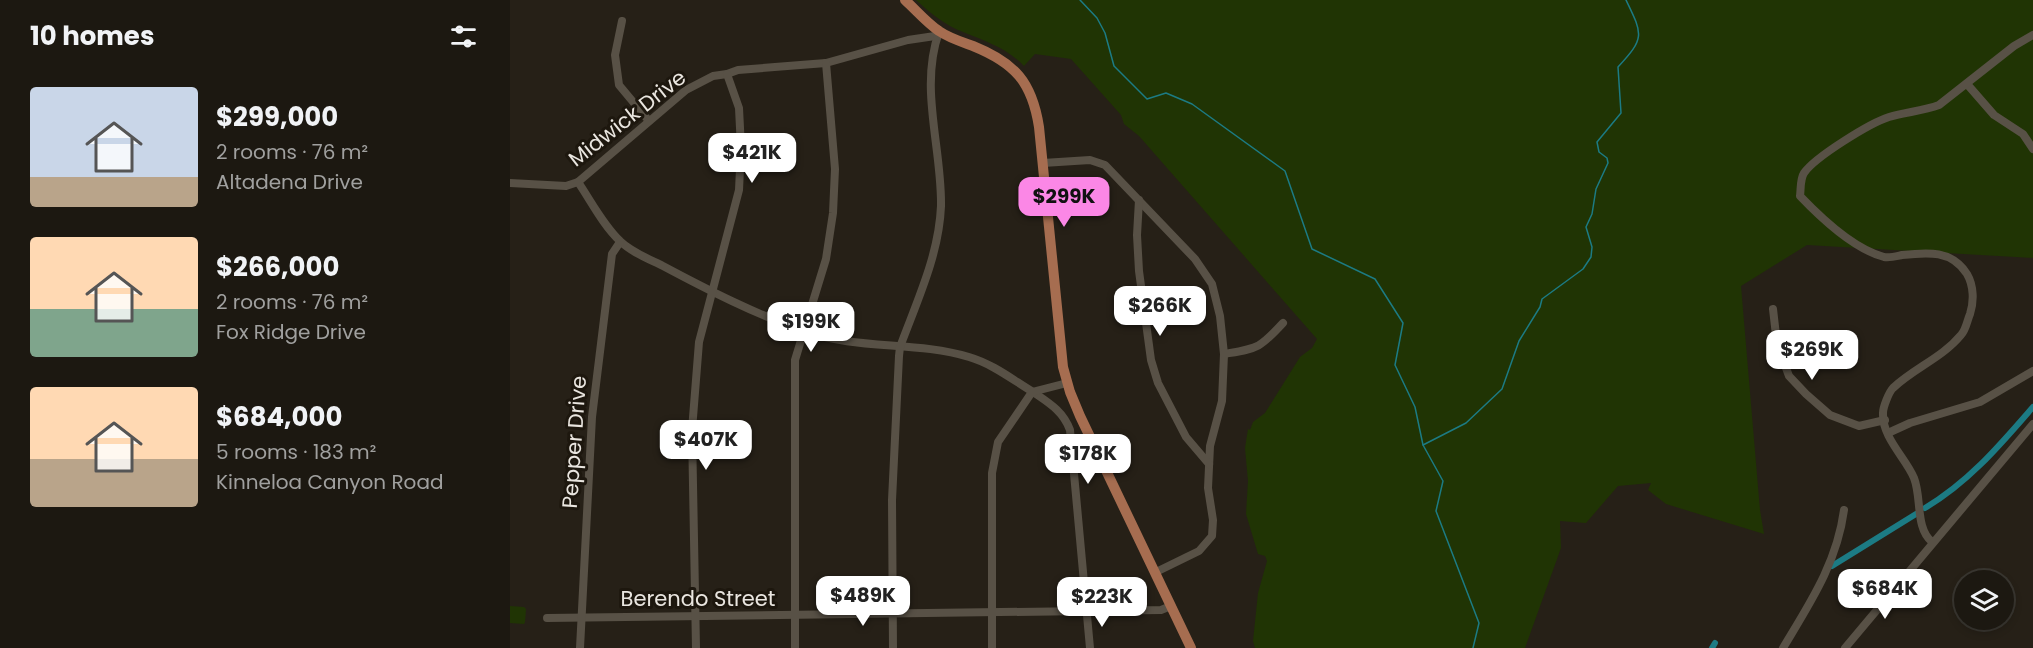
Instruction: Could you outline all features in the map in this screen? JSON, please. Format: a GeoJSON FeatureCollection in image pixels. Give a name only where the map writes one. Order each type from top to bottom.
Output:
{"type":"FeatureCollection","features":[{"type":"Feature","properties":{"kind":"main road"},"geometry":{"type":"LineString","coordinates":[[905,0],[939,32],[990,53],[1014,69],[1034,101],[1040,127],[1060,341],[1067,383],[1080,416],[1191,648]]}},
{"type":"Feature","properties":{"kind":"street"},"geometry":{"type":"LineString","coordinates":[[622,21],[615,55],[619,85],[649,121]]}},
{"type":"Feature","properties":{"kind":"street","name":"Midwick Drive"},"geometry":{"type":"LineString","coordinates":[[510,183],[566,186],[578,182],[686,90],[713,76],[738,70],[826,63],[908,40],[935,36],[939,32]]}},
{"type":"Feature","properties":{"kind":"street"},"geometry":{"type":"LineString","coordinates":[[893,648],[892,500],[900,347],[930,267],[939,228],[940,179],[931,108],[933,50],[939,32]]}},
{"type":"Feature","properties":{"kind":"street"},"geometry":{"type":"LineString","coordinates":[[1932,542],[1927,538],[1923,529],[1919,493],[1914,477],[1893,446],[1883,413],[1891,390],[1942,354],[1963,333],[1972,309],[1973,294],[1969,278],[1960,264],[1947,256],[1926,253],[1886,257],[1859,246],[1817,214],[1800,196],[1802,176],[1811,164],[1877,121],[1925,111],[1939,105],[2014,46],[2033,35]]}},
{"type":"Feature","properties":{"kind":"street"},"geometry":{"type":"LineString","coordinates":[[795,648],[795,360],[825,259],[833,213],[834,154],[826,63]]}},
{"type":"Feature","properties":{"kind":"street"},"geometry":{"type":"LineString","coordinates":[[696,648],[692,430],[699,342],[739,190],[741,148],[739,108],[727,74]]}},
{"type":"Feature","properties":{"kind":"street"},"geometry":{"type":"LineString","coordinates":[[1967,84],[1994,115],[2023,134],[2033,149]]}},
{"type":"Feature","properties":{"kind":"street"},"geometry":{"type":"LineString","coordinates":[[1043,163],[1098,161],[1114,173],[1195,259],[1212,284],[1220,316],[1224,354],[1222,401],[1210,446],[1208,488],[1213,520],[1212,536],[1199,550],[1156,572]]}},
{"type":"Feature","properties":{"kind":"street"},"geometry":{"type":"LineString","coordinates":[[578,182],[620,242],[712,292],[804,331],[850,341],[936,350],[970,357],[995,368],[1060,412],[1066,419],[1070,430],[1090,648]]}},
{"type":"Feature","properties":{"kind":"street"},"geometry":{"type":"LineString","coordinates":[[1139,200],[1137,208],[1139,271],[1151,360],[1158,383],[1186,437],[1209,464]]}},
{"type":"Feature","properties":{"kind":"street","name":"Pepper Drive"},"geometry":{"type":"LineString","coordinates":[[580,648],[592,417],[612,254],[620,242]]}},
{"type":"Feature","properties":{"kind":"street"},"geometry":{"type":"LineString","coordinates":[[1773,309],[1777,344],[1789,376],[1806,394],[1830,415],[1859,426],[1885,420]]}},
{"type":"Feature","properties":{"kind":"street"},"geometry":{"type":"LineString","coordinates":[[1224,354],[1255,349],[1283,323]]}},
{"type":"Feature","properties":{"kind":"street"},"geometry":{"type":"LineString","coordinates":[[1888,433],[1910,423],[1980,402],[2033,371]]}},
{"type":"Feature","properties":{"kind":"street"},"geometry":{"type":"LineString","coordinates":[[992,648],[992,472],[998,442],[1032,392],[1067,383]]}},
{"type":"Feature","properties":{"kind":"street"},"geometry":{"type":"LineString","coordinates":[[1845,648],[2033,424]]}},
{"type":"Feature","properties":{"kind":"street"},"geometry":{"type":"LineString","coordinates":[[1783,648],[1822,582],[1841,534],[1844,510]]}},
{"type":"Feature","properties":{"kind":"street","name":"Berendo Street"},"geometry":{"type":"LineString","coordinates":[[548,618],[1161,610],[1172,606]]}},
{"type":"Feature","properties":{"kind":"green space"},"geometry":{"type":"Polygon","coordinates":[[[916,0],[2033,0],[2033,258],[1807,245],[1741,286],[1764,534],[1666,504],[1648,490],[1651,483],[1618,486],[1586,523],[1560,521],[1561,548],[1525,648],[1255,648],[1253,641],[1258,593],[1267,561],[1265,556],[1258,554],[1246,514],[1248,481],[1245,448],[1248,429],[1250,430],[1253,422],[1265,413],[1300,357],[1312,348],[1317,339],[1139,136],[1124,124],[1121,115],[1071,59],[1035,54],[1024,66],[1003,50],[944,22],[916,0]]]}},
{"type":"Feature","properties":{"kind":"green space"},"geometry":{"type":"Polygon","coordinates":[[[510,606],[526,609],[524,624],[510,623],[510,606]]]}},
{"type":"Feature","properties":{"kind":"waterway"},"geometry":{"type":"LineString","coordinates":[[1080,0],[1097,18],[1105,33],[1114,66],[1147,99],[1166,93],[1192,104],[1285,171],[1312,249],[1375,279],[1403,323],[1395,365],[1415,407],[1423,445],[1443,481],[1436,511],[1479,623],[1473,648]]}},
{"type":"Feature","properties":{"kind":"waterway"},"geometry":{"type":"LineString","coordinates":[[1423,445],[1466,423],[1502,389],[1519,341],[1540,307],[1542,299],[1583,269],[1591,257],[1592,247],[1586,227],[1592,214],[1596,189],[1608,163],[1607,158],[1599,152],[1597,142],[1621,113],[1618,67],[1633,49],[1638,36],[1636,21],[1626,0]]}},
{"type":"Feature","properties":{"kind":"waterway"},"geometry":{"type":"LineString","coordinates":[[1925,508],[1970,475],[2033,407]]}},
{"type":"Feature","properties":{"kind":"waterway"},"geometry":{"type":"LineString","coordinates":[[1832,566],[1916,514]]}},
{"type":"Feature","properties":{"kind":"waterway"},"geometry":{"type":"LineString","coordinates":[[1712,648],[1715,643]]}}]}
